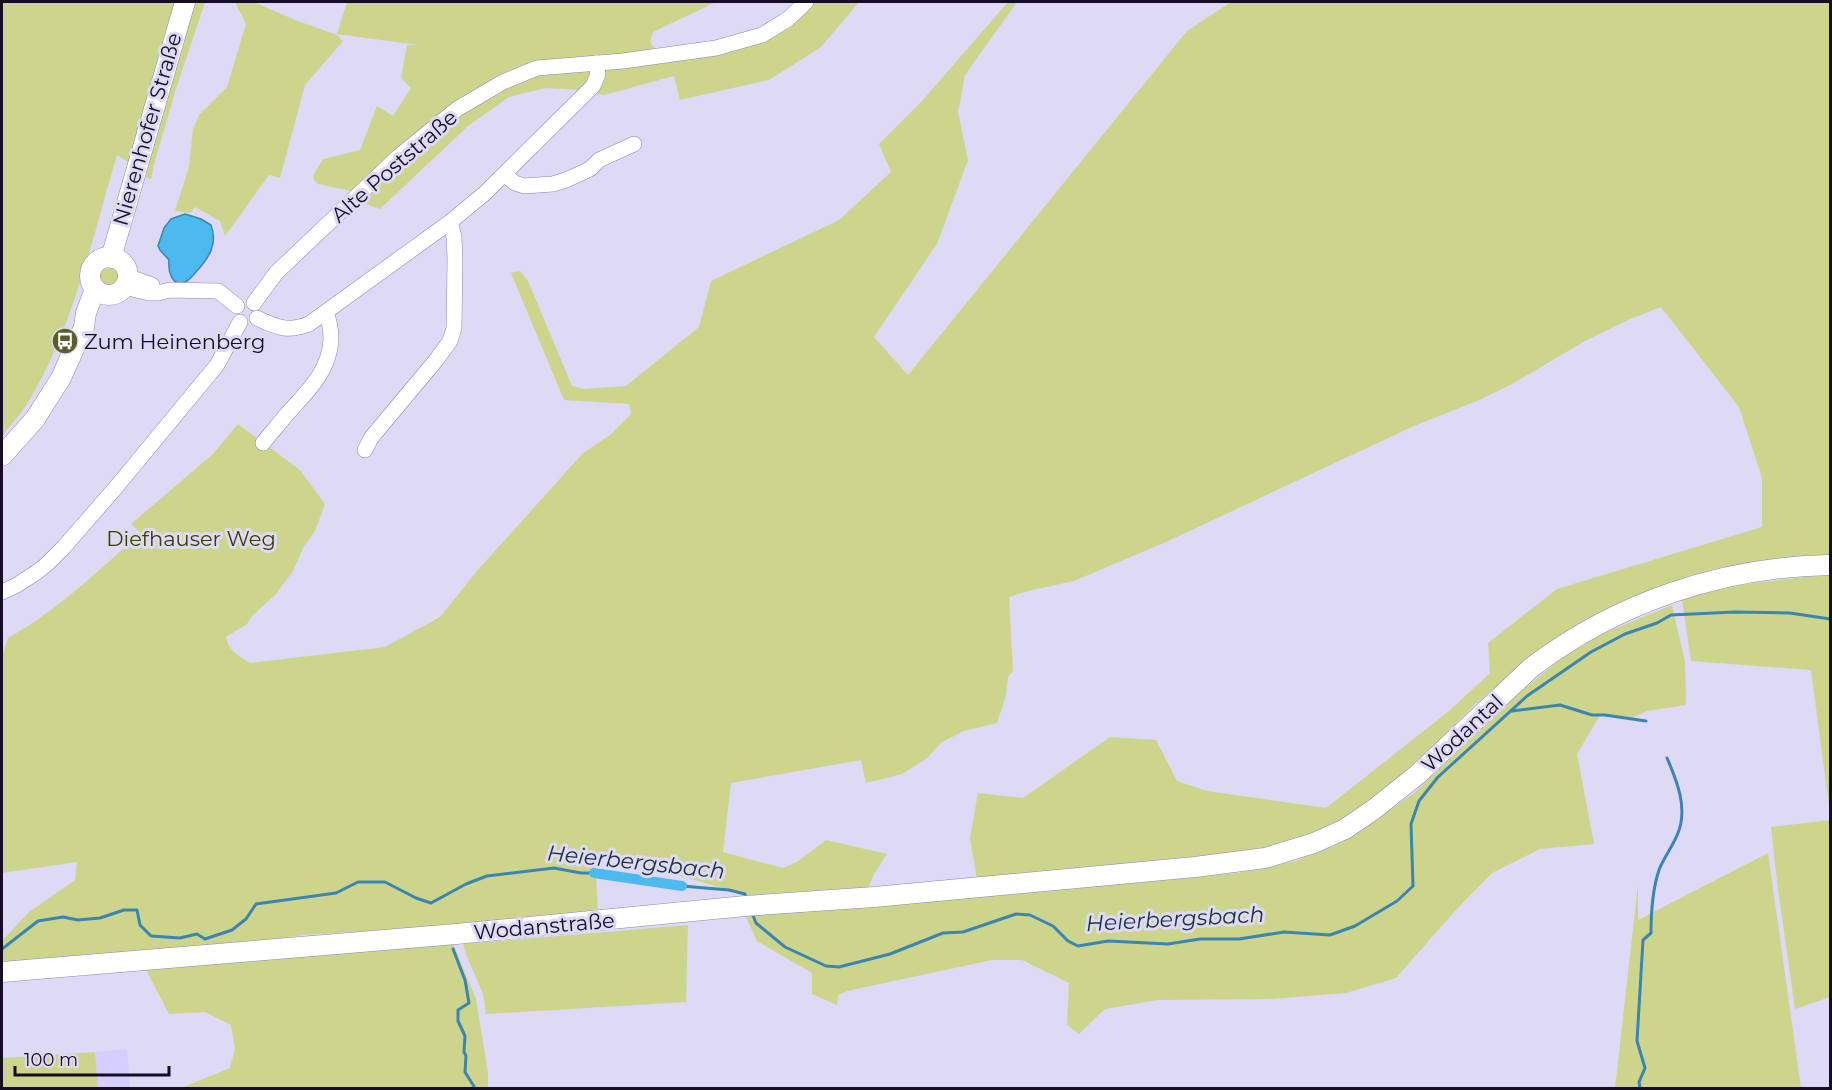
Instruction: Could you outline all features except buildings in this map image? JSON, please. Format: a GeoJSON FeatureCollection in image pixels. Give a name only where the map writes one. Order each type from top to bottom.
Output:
{"type":"FeatureCollection","features":[{"type":"Feature","properties":{"kind":"main road","name":"Nierenhofer Straße"},"geometry":{"type":"LineString","coordinates":[[111,258],[184,2]]}},
{"type":"Feature","properties":{"kind":"main road"},"geometry":{"type":"LineString","coordinates":[[2,456],[25,432],[61,378],[84,327],[86,313],[114,287],[126,269],[122,263],[111,258],[99,260],[92,268],[90,279],[114,287]]}},
{"type":"Feature","properties":{"kind":"main road","name":"Wodantal"},"geometry":{"type":"LineString","coordinates":[[1086,877],[1247,861],[1284,853],[1314,843],[1345,828],[1387,801],[1532,667],[1551,653],[1620,614],[1675,591],[1723,577],[1787,568],[1830,565]]}},
{"type":"Feature","properties":{"kind":"main road","name":"Wodanstraße"},"geometry":{"type":"LineString","coordinates":[[2,972],[1086,877]]}},
{"type":"Feature","properties":{"kind":"street","name":"Alte Poststraße"},"geometry":{"type":"LineString","coordinates":[[256,310],[276,273],[399,156],[457,109],[503,82],[537,68],[666,56],[716,48],[762,35],[788,19],[806,2]]}},
{"type":"Feature","properties":{"kind":"street"},"geometry":{"type":"LineString","coordinates":[[256,310],[248,324],[240,322],[236,317],[237,306],[247,300],[256,310],[280,328],[293,329],[309,324],[326,313],[450,222],[505,175],[593,86],[597,74],[596,63]]}},
{"type":"Feature","properties":{"kind":"street"},"geometry":{"type":"LineString","coordinates":[[505,175],[515,183],[524,186],[553,184],[590,170],[599,160],[634,144]]}},
{"type":"Feature","properties":{"kind":"street"},"geometry":{"type":"LineString","coordinates":[[365,450],[371,438],[450,341],[454,328],[455,269],[454,237],[450,222]]}},
{"type":"Feature","properties":{"kind":"street"},"geometry":{"type":"LineString","coordinates":[[114,287],[149,293],[170,290],[218,291],[237,306]]}},
{"type":"Feature","properties":{"kind":"street"},"geometry":{"type":"LineString","coordinates":[[263,443],[310,389],[326,365],[331,336],[326,313]]}},
{"type":"Feature","properties":{"kind":"street"},"geometry":{"type":"LineString","coordinates":[[2,592],[42,568],[64,547],[217,365],[240,322]]}},
{"type":"Feature","properties":{"kind":"shaded area"},"geometry":{"type":"Polygon","coordinates":[[[127,1049],[130,1088],[98,1088],[95,1052],[127,1049]]]}},
{"type":"Feature","properties":{"kind":"green space"},"geometry":{"type":"Polygon","coordinates":[[[2,2],[178,2],[131,164],[117,155],[80,283],[57,345],[27,404],[2,436],[2,2]]]}},
{"type":"Feature","properties":{"kind":"green space"},"geometry":{"type":"Polygon","coordinates":[[[190,2],[205,2],[176,89],[151,179],[140,175],[190,2]]]}},
{"type":"Feature","properties":{"kind":"green space"},"geometry":{"type":"Polygon","coordinates":[[[235,2],[254,2],[337,35],[343,41],[305,85],[280,178],[269,175],[225,236],[220,221],[195,207],[191,213],[175,211],[189,167],[193,129],[199,115],[227,87],[246,24],[235,2]]]}},
{"type":"Feature","properties":{"kind":"green space"},"geometry":{"type":"Polygon","coordinates":[[[347,2],[716,2],[653,32],[650,42],[658,53],[717,51],[811,2],[859,2],[821,47],[769,80],[680,100],[674,76],[604,95],[580,90],[546,88],[509,97],[468,126],[380,209],[363,203],[402,161],[501,77],[356,192],[318,184],[313,176],[323,159],[360,150],[377,106],[393,116],[411,88],[401,78],[407,45],[418,45],[337,34],[347,2]]]}},
{"type":"Feature","properties":{"kind":"green space","name":"Diefhauser Weg"},"geometry":{"type":"Polygon","coordinates":[[[1008,2],[1017,2],[965,75],[958,112],[968,160],[937,244],[874,337],[908,375],[1187,31],[1231,2],[1830,2],[1830,558],[1671,583],[1612,606],[1547,645],[1475,704],[1397,784],[1348,818],[1308,837],[1246,854],[977,880],[970,838],[978,793],[1023,798],[1110,737],[1156,740],[1177,781],[1207,791],[1326,808],[1449,711],[1490,673],[1488,643],[1557,589],[1762,527],[1762,478],[1739,407],[1661,307],[1585,341],[1512,384],[1477,401],[1414,426],[1166,542],[1074,581],[1009,597],[1013,671],[1008,677],[1006,695],[997,723],[964,731],[942,742],[926,759],[902,774],[866,783],[861,760],[731,783],[723,852],[783,868],[797,862],[826,840],[887,854],[874,874],[867,891],[754,897],[610,856],[595,856],[598,913],[304,935],[234,945],[2,962],[2,941],[29,912],[75,880],[77,862],[2,873],[2,656],[8,638],[61,602],[141,533],[131,524],[213,454],[238,424],[300,470],[325,504],[315,531],[304,546],[293,571],[276,594],[252,616],[247,624],[226,637],[235,653],[250,663],[385,647],[440,617],[477,571],[583,453],[610,435],[631,414],[629,404],[564,400],[511,273],[520,271],[528,281],[572,386],[584,389],[626,386],[699,327],[711,281],[839,220],[891,172],[879,144],[922,101],[1008,2]]]}},
{"type":"Feature","properties":{"kind":"green space"},"geometry":{"type":"Polygon","coordinates":[[[109,268],[115,271],[118,277],[115,283],[109,286],[103,283],[100,277],[103,271],[109,268]]]}},
{"type":"Feature","properties":{"kind":"green space"},"geometry":{"type":"Polygon","coordinates":[[[1830,576],[1830,814],[1811,670],[1691,661],[1682,599],[1736,585],[1830,576]]]}},
{"type":"Feature","properties":{"kind":"green space"},"geometry":{"type":"Polygon","coordinates":[[[1672,605],[1685,662],[1686,705],[1647,711],[1632,718],[1600,715],[1577,754],[1594,844],[1540,849],[1492,873],[1396,978],[1346,993],[1272,999],[1157,1000],[1105,1009],[1079,1034],[1067,1025],[1069,983],[1022,960],[992,960],[847,991],[838,995],[837,1005],[812,994],[812,973],[757,941],[744,913],[876,906],[1237,873],[1295,861],[1332,847],[1362,830],[1414,793],[1514,697],[1562,658],[1600,635],[1672,605]]]}},
{"type":"Feature","properties":{"kind":"green space"},"geometry":{"type":"Polygon","coordinates":[[[1830,820],[1830,997],[1795,1009],[1771,827],[1830,820]]]}},
{"type":"Feature","properties":{"kind":"green space"},"geometry":{"type":"Polygon","coordinates":[[[1768,853],[1801,1088],[1615,1088],[1638,884],[1638,920],[1768,853]]]}},
{"type":"Feature","properties":{"kind":"green space"},"geometry":{"type":"Polygon","coordinates":[[[688,925],[686,1002],[486,1014],[483,994],[463,944],[688,925]]]}},
{"type":"Feature","properties":{"kind":"green space"},"geometry":{"type":"Polygon","coordinates":[[[453,943],[476,999],[488,1073],[488,1088],[183,1088],[230,1068],[235,1049],[231,1025],[205,1012],[169,1014],[146,970],[453,943]]]}},
{"type":"Feature","properties":{"kind":"green space"},"geometry":{"type":"Polygon","coordinates":[[[95,1052],[98,1088],[2,1088],[2,1058],[95,1052]]]}},
{"type":"Feature","properties":{"kind":"water"},"geometry":{"type":"Polygon","coordinates":[[[185,214],[211,225],[213,245],[205,261],[190,279],[180,283],[171,277],[169,260],[158,246],[164,228],[171,219],[185,214]]]}},
{"type":"Feature","properties":{"kind":"waterway","name":"Heierbergsbach"},"geometry":{"type":"LineString","coordinates":[[752,913],[756,923],[785,947],[826,966],[839,967],[890,954],[943,933],[963,932],[1016,914],[1030,915],[1053,926],[1068,941],[1078,946],[1108,941],[1168,944],[1200,939],[1239,939],[1284,932],[1330,935],[1355,926],[1397,901],[1413,886],[1411,824],[1419,801],[1438,777],[1527,696],[1591,652],[1625,634],[1657,623],[1671,615],[1735,612],[1790,613],[1830,619]]}},
{"type":"Feature","properties":{"kind":"waterway"},"geometry":{"type":"LineString","coordinates":[[1512,711],[1560,705],[1592,715],[1646,721]]}},
{"type":"Feature","properties":{"kind":"waterway"},"geometry":{"type":"LineString","coordinates":[[1640,1088],[1639,1082],[1645,1068],[1637,1041],[1643,940],[1651,933],[1652,902],[1657,878],[1661,865],[1678,833],[1682,814],[1678,785],[1667,758]]}},
{"type":"Feature","properties":{"kind":"waterway","name":"Heierbergsbach"},"geometry":{"type":"LineString","coordinates":[[2,949],[38,921],[63,917],[78,920],[100,918],[124,910],[137,910],[140,925],[151,936],[180,938],[197,934],[205,939],[232,930],[246,919],[256,904],[336,893],[358,882],[385,882],[431,903],[466,884],[487,876],[554,868],[594,873]]}},
{"type":"Feature","properties":{"kind":"waterway","name":"Heierbergsbach"},"geometry":{"type":"LineString","coordinates":[[594,873],[682,886]]}},
{"type":"Feature","properties":{"kind":"waterway","name":"Heierbergsbach"},"geometry":{"type":"LineString","coordinates":[[682,886],[729,890],[745,894],[746,898]]}},
{"type":"Feature","properties":{"kind":"waterway"},"geometry":{"type":"LineString","coordinates":[[453,949],[465,980],[469,1003],[458,1010],[458,1021],[465,1036],[465,1072],[475,1088]]}},
{"type":"Feature","properties":{"kind":"place","name":"Zum Heinenberg"},"geometry":{"type":"Point","coordinates":[65,341]}}]}
